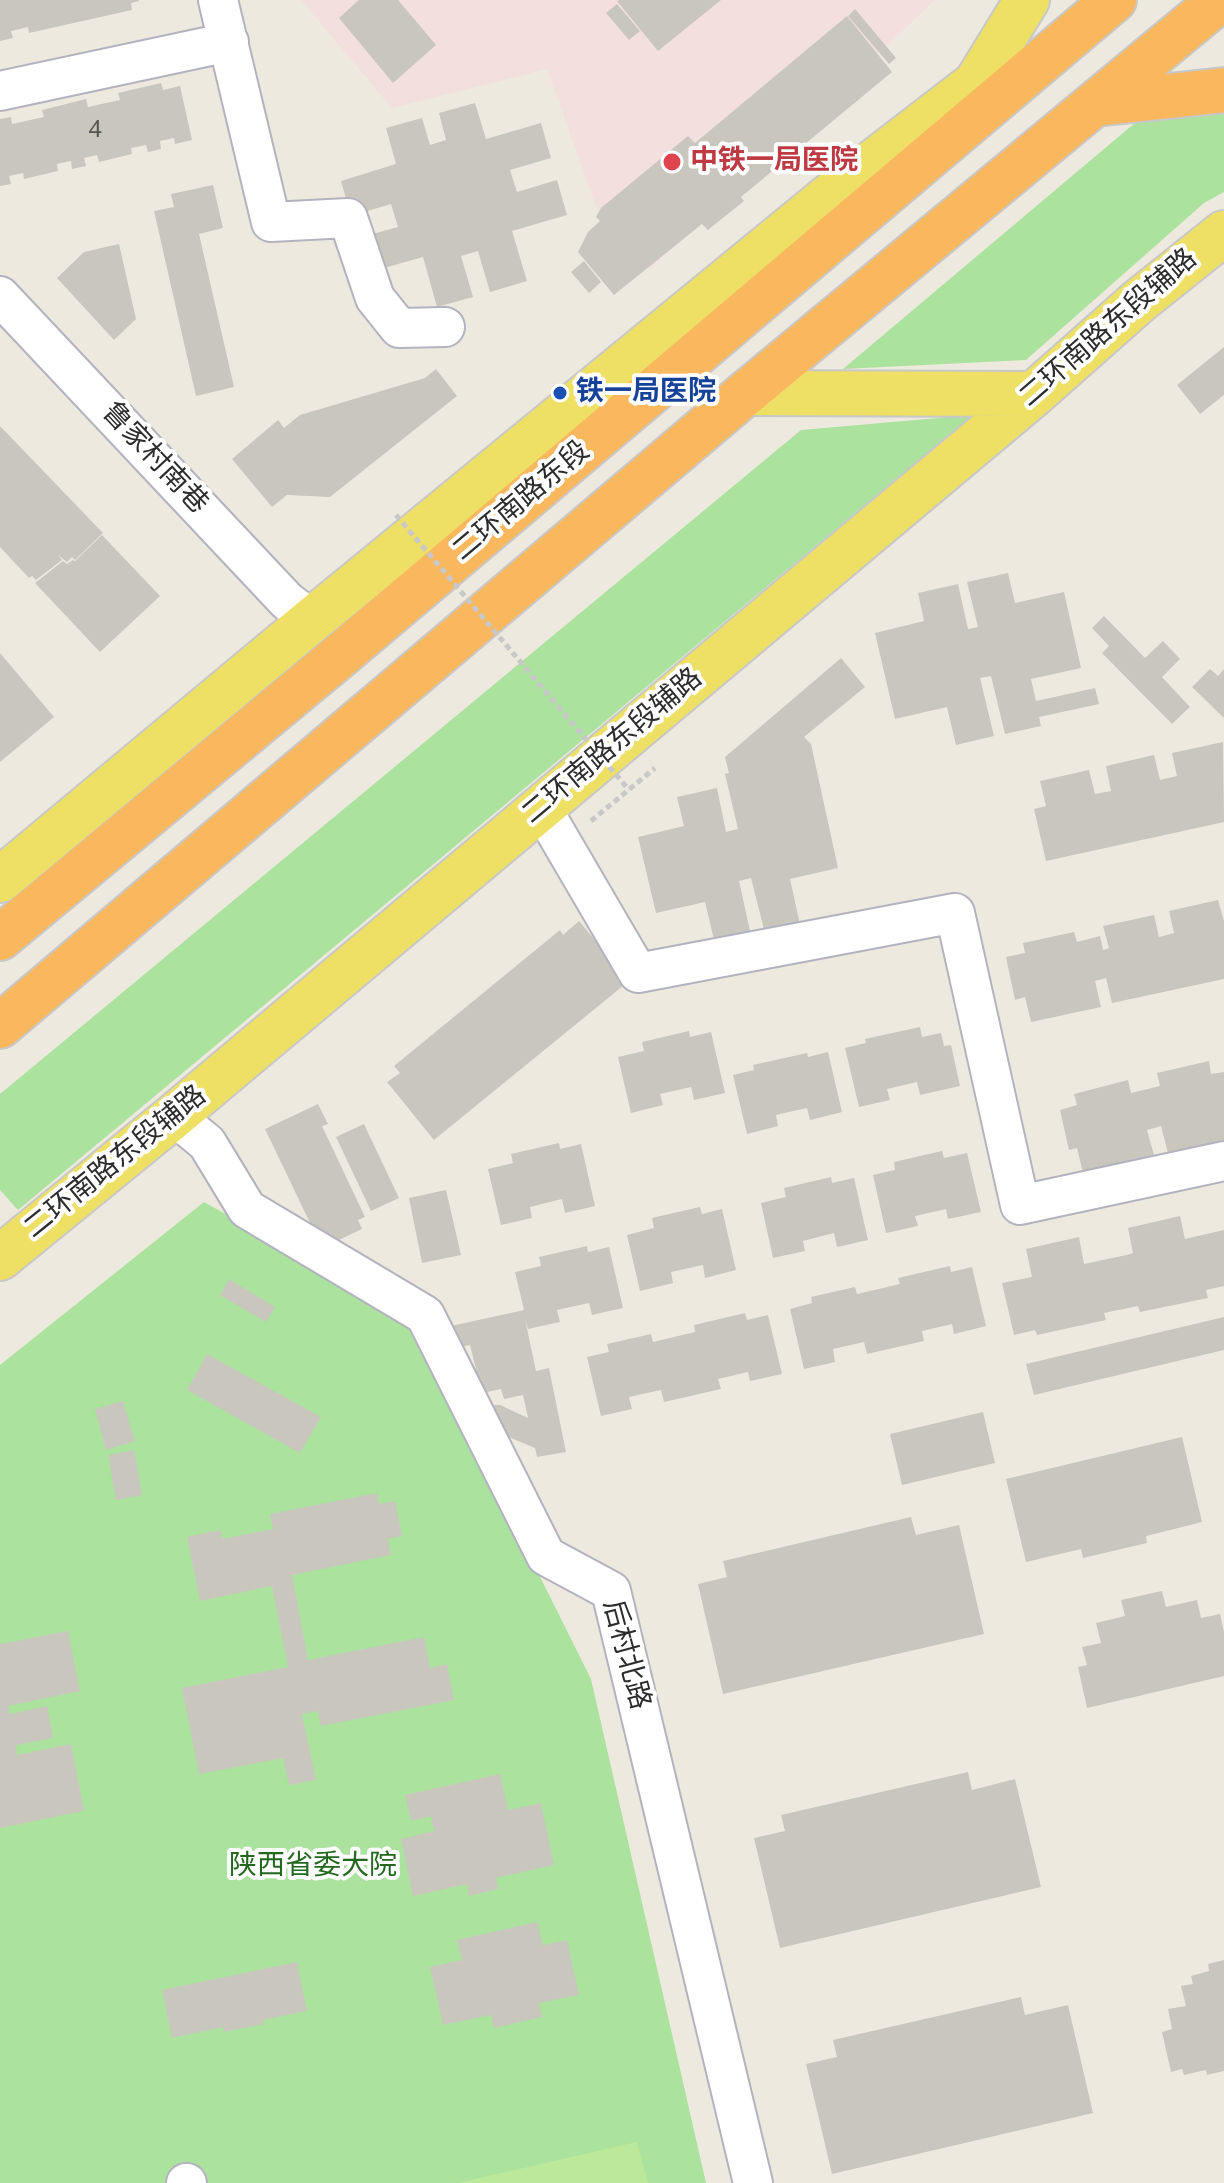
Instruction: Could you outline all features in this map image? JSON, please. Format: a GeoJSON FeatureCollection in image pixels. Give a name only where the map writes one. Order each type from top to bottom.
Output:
{"type":"FeatureCollection","features":[{"type":"Feature","properties":{"kind":"highway"},"geometry":{"type":"LineString","coordinates":[[1057,46],[1070,0]]}},
{"type":"Feature","properties":{"kind":"highway","name":"二环南路东段"},"geometry":{"type":"LineString","coordinates":[[0,938],[342,654],[1114,0]]}},
{"type":"Feature","properties":{"kind":"highway"},"geometry":{"type":"LineString","coordinates":[[0,1026],[746,393],[1220,0]]}},
{"type":"Feature","properties":{"kind":"highway"},"geometry":{"type":"LineString","coordinates":[[1095,104],[1224,90]]}},
{"type":"Feature","properties":{"kind":"highway"},"geometry":{"type":"LineString","coordinates":[[0,1050],[33,998]]}},
{"type":"Feature","properties":{"kind":"main road"},"geometry":{"type":"LineString","coordinates":[[933,155],[1027,0]]}},
{"type":"Feature","properties":{"kind":"main road"},"geometry":{"type":"LineString","coordinates":[[0,880],[825,200],[976,83]]}},
{"type":"Feature","properties":{"kind":"main road","name":"二环南路东段辅路"},"geometry":{"type":"LineString","coordinates":[[0,1258],[19,1232],[174,1116],[1034,394],[1139,301],[1222,237]]}},
{"type":"Feature","properties":{"kind":"main road"},"geometry":{"type":"LineString","coordinates":[[746,393],[1034,394]]}},
{"type":"Feature","properties":{"kind":"street"},"geometry":{"type":"LineString","coordinates":[[218,0],[271,222],[348,218],[375,298],[399,328],[445,327]]}},
{"type":"Feature","properties":{"kind":"street"},"geometry":{"type":"LineString","coordinates":[[0,91],[229,42]]}},
{"type":"Feature","properties":{"kind":"street","name":"鲁家村南巷"},"geometry":{"type":"LineString","coordinates":[[0,296],[287,601],[312,620]]}},
{"type":"Feature","properties":{"kind":"street"},"geometry":{"type":"LineString","coordinates":[[541,807],[638,973],[955,913],[1020,1205],[1224,1161]]}},
{"type":"Feature","properties":{"kind":"street","name":"后村北路"},"geometry":{"type":"LineString","coordinates":[[174,1116],[207,1143],[247,1209],[425,1315],[546,1556],[611,1591],[753,2183]]}},
{"type":"Feature","properties":{"kind":"path"},"geometry":{"type":"LineString","coordinates":[[396,515],[629,790]]}},
{"type":"Feature","properties":{"kind":"path"},"geometry":{"type":"LineString","coordinates":[[582,829],[655,768]]}},
{"type":"Feature","properties":{"kind":"shaded area","name":"中铁一局医院"},"geometry":{"type":"Polygon","coordinates":[[[301,0],[935,0],[650,269],[600,217],[547,69],[392,108],[301,0]]]}},
{"type":"Feature","properties":{"kind":"green space"},"geometry":{"type":"Polygon","coordinates":[[[1224,111],[1224,192],[1204,203],[1026,360],[843,369],[1136,122],[1224,111]]]}},
{"type":"Feature","properties":{"kind":"green space"},"geometry":{"type":"Polygon","coordinates":[[[973,415],[18,1210],[0,1190],[0,1094],[801,430],[973,415]]]}},
{"type":"Feature","properties":{"kind":"green space","name":"陕西省委大院"},"geometry":{"type":"Polygon","coordinates":[[[204,1202],[411,1318],[591,1679],[706,2183],[0,2183],[0,1365],[204,1202]]]}},
{"type":"Feature","properties":{"kind":"green space"},"geometry":{"type":"Polygon","coordinates":[[[637,2142],[648,2183],[458,2183],[637,2142]]]}},
{"type":"Feature","properties":{"kind":"building"},"geometry":{"type":"Polygon","coordinates":[[[0,0],[139,1],[131,3],[132,10],[29,33],[28,27],[11,31],[13,38],[0,41],[0,0]]]}},
{"type":"Feature","properties":{"kind":"building"},"geometry":{"type":"Polygon","coordinates":[[[359,0],[398,0],[436,45],[393,83],[339,18],[359,0]]]}},
{"type":"Feature","properties":{"kind":"building"},"geometry":{"type":"Polygon","coordinates":[[[619,0],[721,0],[658,51],[619,0]]]}},
{"type":"Feature","properties":{"kind":"building"},"geometry":{"type":"Polygon","coordinates":[[[617,4],[640,31],[629,40],[606,13],[617,4]]]}},
{"type":"Feature","properties":{"kind":"building"},"geometry":{"type":"Polygon","coordinates":[[[855,9],[896,58],[889,64],[848,16],[855,9]]]}},
{"type":"Feature","properties":{"kind":"building"},"geometry":{"type":"Polygon","coordinates":[[[847,16],[892,72],[741,197],[744,201],[708,230],[702,224],[614,295],[578,252],[588,232],[600,221],[596,217],[601,208],[688,136],[695,143],[847,16]]]}},
{"type":"Feature","properties":{"kind":"building"},"geometry":{"type":"Polygon","coordinates":[[[161,83],[163,90],[180,86],[192,140],[175,144],[174,138],[160,141],[161,149],[148,152],[146,145],[131,148],[132,154],[99,162],[97,155],[84,158],[86,166],[72,169],[71,161],[57,164],[58,171],[24,179],[23,173],[9,176],[11,184],[0,186],[0,119],[11,117],[12,124],[44,117],[42,110],[86,99],[88,107],[120,100],[118,93],[161,83]]]}},
{"type":"Feature","properties":{"kind":"building"},"geometry":{"type":"Polygon","coordinates":[[[475,103],[486,139],[541,123],[551,158],[510,170],[517,192],[557,180],[567,215],[512,231],[527,281],[490,292],[478,251],[461,256],[473,297],[437,307],[423,257],[377,270],[358,238],[398,227],[391,204],[351,216],[341,181],[396,164],[386,128],[422,118],[430,145],[446,140],[439,113],[475,103]]]}},
{"type":"Feature","properties":{"kind":"building"},"geometry":{"type":"Polygon","coordinates":[[[213,185],[223,228],[199,234],[234,387],[196,396],[154,211],[174,207],[171,194],[213,185]]]}},
{"type":"Feature","properties":{"kind":"building"},"geometry":{"type":"Polygon","coordinates":[[[119,244],[136,319],[114,340],[57,278],[84,252],[119,244]]]}},
{"type":"Feature","properties":{"kind":"building"},"geometry":{"type":"Polygon","coordinates":[[[584,261],[601,282],[589,293],[571,272],[584,261]]]}},
{"type":"Feature","properties":{"kind":"building"},"geometry":{"type":"Polygon","coordinates":[[[1224,347],[1224,395],[1200,414],[1177,385],[1224,347]]]}},
{"type":"Feature","properties":{"kind":"building"},"geometry":{"type":"Polygon","coordinates":[[[436,369],[457,396],[330,497],[287,495],[272,507],[232,459],[278,420],[284,428],[300,415],[425,378],[436,369]]]}},
{"type":"Feature","properties":{"kind":"building"},"geometry":{"type":"Polygon","coordinates":[[[0,426],[103,533],[75,560],[72,557],[67,562],[58,555],[62,560],[36,580],[32,576],[29,578],[0,547],[0,426]]]}},
{"type":"Feature","properties":{"kind":"building"},"geometry":{"type":"Polygon","coordinates":[[[102,535],[160,596],[100,652],[35,583],[63,561],[67,564],[75,561],[102,535]]]}},
{"type":"Feature","properties":{"kind":"building"},"geometry":{"type":"Polygon","coordinates":[[[1008,573],[1015,603],[1064,592],[1081,668],[1031,679],[1036,701],[1095,688],[1099,704],[1039,717],[1041,726],[1005,734],[991,676],[980,678],[994,736],[956,745],[947,707],[895,719],[875,633],[924,621],[918,593],[958,584],[968,629],[978,627],[967,582],[1008,573]]]}},
{"type":"Feature","properties":{"kind":"building"},"geometry":{"type":"Polygon","coordinates":[[[1104,616],[1145,658],[1163,641],[1180,659],[1162,677],[1190,707],[1172,724],[1102,653],[1109,646],[1092,628],[1104,616]]]}},
{"type":"Feature","properties":{"kind":"building"},"geometry":{"type":"Polygon","coordinates":[[[0,653],[54,717],[0,762],[0,653]]]}},
{"type":"Feature","properties":{"kind":"building"},"geometry":{"type":"Polygon","coordinates":[[[841,658],[865,687],[804,737],[811,744],[838,868],[790,879],[801,929],[766,937],[751,878],[739,881],[752,940],[716,948],[705,902],[656,913],[638,837],[684,826],[677,797],[717,788],[726,832],[738,829],[725,774],[729,773],[725,757],[841,658]]]}},
{"type":"Feature","properties":{"kind":"building"},"geometry":{"type":"Polygon","coordinates":[[[1210,669],[1218,676],[1224,669],[1224,718],[1192,687],[1210,669]]]}},
{"type":"Feature","properties":{"kind":"building"},"geometry":{"type":"Polygon","coordinates":[[[1223,742],[1224,822],[1046,861],[1034,809],[1046,806],[1040,781],[1089,770],[1095,794],[1111,791],[1106,766],[1154,755],[1160,780],[1177,776],[1172,753],[1223,742]]]}},
{"type":"Feature","properties":{"kind":"building"},"geometry":{"type":"Polygon","coordinates":[[[1218,900],[1224,921],[1224,979],[1112,1003],[1106,978],[1095,981],[1101,1007],[1031,1022],[1025,997],[1015,1000],[1006,957],[1025,953],[1023,943],[1074,932],[1077,942],[1100,936],[1103,950],[1109,948],[1103,926],[1154,915],[1159,937],[1174,933],[1169,911],[1218,900]]]}},
{"type":"Feature","properties":{"kind":"building"},"geometry":{"type":"Polygon","coordinates":[[[579,921],[629,981],[434,1140],[387,1082],[400,1073],[394,1066],[560,930],[563,935],[579,921]]]}},
{"type":"Feature","properties":{"kind":"building"},"geometry":{"type":"Polygon","coordinates":[[[920,1027],[922,1037],[941,1033],[944,1046],[951,1045],[960,1086],[920,1095],[917,1082],[887,1089],[890,1100],[859,1107],[845,1048],[866,1043],[865,1039],[920,1027]]]}},
{"type":"Feature","properties":{"kind":"building"},"geometry":{"type":"Polygon","coordinates":[[[689,1031],[690,1037],[711,1032],[725,1093],[694,1100],[691,1087],[660,1094],[663,1105],[631,1113],[618,1057],[644,1051],[642,1042],[689,1031]]]}},
{"type":"Feature","properties":{"kind":"building"},"geometry":{"type":"Polygon","coordinates":[[[828,1052],[842,1112],[810,1120],[807,1108],[776,1115],[778,1126],[747,1134],[733,1075],[754,1070],[753,1065],[807,1053],[808,1057],[828,1052]]]}},
{"type":"Feature","properties":{"kind":"building"},"geometry":{"type":"Polygon","coordinates":[[[1209,1061],[1211,1074],[1224,1072],[1224,1140],[1168,1153],[1161,1126],[1147,1130],[1154,1155],[1083,1173],[1077,1148],[1069,1150],[1060,1110],[1077,1105],[1074,1094],[1128,1080],[1131,1093],[1160,1086],[1157,1073],[1209,1061]]]}},
{"type":"Feature","properties":{"kind":"building"},"geometry":{"type":"Polygon","coordinates":[[[318,1104],[328,1124],[322,1126],[365,1217],[358,1220],[362,1229],[322,1248],[265,1129],[318,1104]]]}},
{"type":"Feature","properties":{"kind":"building"},"geometry":{"type":"Polygon","coordinates":[[[364,1124],[399,1198],[371,1211],[336,1137],[364,1124]]]}},
{"type":"Feature","properties":{"kind":"building"},"geometry":{"type":"Polygon","coordinates":[[[559,1143],[560,1149],[581,1144],[595,1206],[565,1213],[562,1199],[530,1207],[532,1218],[501,1225],[488,1169],[513,1163],[511,1154],[559,1143]]]}},
{"type":"Feature","properties":{"kind":"building"},"geometry":{"type":"Polygon","coordinates":[[[942,1151],[944,1158],[967,1153],[981,1212],[948,1219],[946,1209],[915,1216],[918,1226],[886,1233],[873,1175],[895,1170],[894,1162],[942,1151]]]}},
{"type":"Feature","properties":{"kind":"building"},"geometry":{"type":"Polygon","coordinates":[[[831,1177],[832,1183],[854,1178],[868,1240],[837,1247],[834,1233],[803,1241],[805,1251],[773,1258],[761,1203],[786,1197],[784,1188],[831,1177]]]}},
{"type":"Feature","properties":{"kind":"building"},"geometry":{"type":"Polygon","coordinates":[[[446,1190],[461,1255],[422,1263],[409,1198],[446,1190]]]}},
{"type":"Feature","properties":{"kind":"building"},"geometry":{"type":"Polygon","coordinates":[[[700,1207],[702,1214],[722,1209],[736,1270],[705,1278],[703,1265],[671,1272],[673,1283],[640,1291],[627,1235],[654,1228],[652,1218],[700,1207]]]}},
{"type":"Feature","properties":{"kind":"building"},"geometry":{"type":"Polygon","coordinates":[[[1180,1216],[1185,1239],[1224,1230],[1224,1286],[1206,1290],[1208,1298],[1140,1312],[1138,1306],[1104,1313],[1106,1320],[1037,1335],[1035,1330],[1014,1335],[1002,1283],[1032,1277],[1026,1249],[1079,1237],[1084,1264],[1131,1254],[1128,1228],[1180,1216]]]}},
{"type":"Feature","properties":{"kind":"building"},"geometry":{"type":"Polygon","coordinates":[[[587,1246],[588,1252],[609,1247],[623,1308],[592,1315],[589,1303],[557,1310],[560,1322],[528,1329],[525,1319],[536,1371],[549,1368],[566,1452],[537,1457],[535,1448],[492,1430],[480,1405],[500,1405],[528,1418],[523,1395],[504,1399],[501,1389],[482,1393],[470,1345],[455,1348],[451,1326],[524,1310],[515,1272],[541,1266],[539,1257],[587,1246]]]}},
{"type":"Feature","properties":{"kind":"building"},"geometry":{"type":"Polygon","coordinates":[[[950,1266],[951,1272],[972,1267],[986,1326],[954,1334],[952,1324],[922,1331],[924,1341],[867,1354],[864,1342],[833,1349],[835,1362],[804,1369],[790,1309],[812,1303],[811,1297],[855,1287],[857,1294],[900,1284],[898,1278],[950,1266]]]}},
{"type":"Feature","properties":{"kind":"building"},"geometry":{"type":"Polygon","coordinates":[[[229,1279],[275,1307],[266,1322],[220,1295],[229,1279]]]}},
{"type":"Feature","properties":{"kind":"building"},"geometry":{"type":"Polygon","coordinates":[[[745,1313],[747,1320],[768,1315],[782,1374],[750,1381],[748,1372],[718,1379],[721,1389],[664,1402],[661,1390],[629,1397],[632,1409],[601,1416],[587,1357],[609,1352],[607,1344],[651,1334],[653,1342],[695,1332],[694,1325],[745,1313]]]}},
{"type":"Feature","properties":{"kind":"building"},"geometry":{"type":"Polygon","coordinates":[[[1224,1317],[1224,1350],[1034,1395],[1026,1364],[1224,1317]]]}},
{"type":"Feature","properties":{"kind":"building"},"geometry":{"type":"Polygon","coordinates":[[[207,1354],[321,1417],[300,1453],[187,1390],[207,1354]]]}},
{"type":"Feature","properties":{"kind":"building"},"geometry":{"type":"Polygon","coordinates":[[[123,1401],[135,1441],[106,1450],[95,1409],[123,1401]]]}},
{"type":"Feature","properties":{"kind":"building"},"geometry":{"type":"Polygon","coordinates":[[[983,1412],[995,1463],[902,1485],[890,1434],[983,1412]]]}},
{"type":"Feature","properties":{"kind":"building"},"geometry":{"type":"Polygon","coordinates":[[[1182,1437],[1202,1522],[1146,1536],[1147,1543],[1083,1558],[1081,1549],[1026,1562],[1006,1479],[1182,1437]]]}},
{"type":"Feature","properties":{"kind":"building"},"geometry":{"type":"Polygon","coordinates":[[[134,1450],[142,1495],[116,1500],[108,1455],[134,1450]]]}},
{"type":"Feature","properties":{"kind":"building"},"geometry":{"type":"Polygon","coordinates":[[[377,1493],[379,1504],[395,1501],[402,1536],[388,1539],[391,1555],[292,1575],[308,1660],[424,1637],[430,1668],[447,1664],[454,1700],[321,1726],[318,1711],[302,1714],[316,1780],[289,1785],[283,1758],[199,1774],[182,1688],[288,1667],[272,1586],[200,1601],[187,1537],[220,1530],[223,1539],[273,1529],[270,1514],[377,1493]]]}},
{"type":"Feature","properties":{"kind":"building"},"geometry":{"type":"Polygon","coordinates":[[[911,1517],[916,1535],[959,1525],[984,1634],[723,1694],[698,1584],[727,1577],[723,1561],[911,1517]]]}},
{"type":"Feature","properties":{"kind":"building"},"geometry":{"type":"Polygon","coordinates":[[[1162,1591],[1166,1607],[1197,1600],[1201,1618],[1220,1614],[1224,1632],[1224,1676],[1087,1708],[1078,1667],[1087,1665],[1082,1647],[1101,1643],[1096,1623],[1125,1616],[1121,1600],[1162,1591]]]}},
{"type":"Feature","properties":{"kind":"building"},"geometry":{"type":"Polygon","coordinates":[[[68,1631],[80,1691],[8,1706],[10,1714],[47,1706],[53,1738],[16,1745],[17,1755],[71,1744],[84,1811],[0,1828],[0,1644],[68,1631]]]}},
{"type":"Feature","properties":{"kind":"building"},"geometry":{"type":"Polygon","coordinates":[[[968,1772],[972,1790],[1015,1779],[1041,1887],[780,1948],[754,1838],[785,1831],[781,1815],[968,1772]]]}},
{"type":"Feature","properties":{"kind":"building"},"geometry":{"type":"Polygon","coordinates":[[[500,1774],[508,1810],[541,1803],[554,1865],[496,1878],[498,1889],[469,1896],[467,1884],[413,1896],[401,1839],[434,1831],[431,1816],[411,1821],[405,1795],[500,1774]]]}},
{"type":"Feature","properties":{"kind":"building"},"geometry":{"type":"Polygon","coordinates":[[[537,1922],[543,1945],[567,1940],[579,1995],[539,2003],[542,2017],[494,2028],[491,2015],[443,2025],[430,1967],[462,1960],[457,1940],[537,1922]]]}},
{"type":"Feature","properties":{"kind":"building"},"geometry":{"type":"Polygon","coordinates":[[[1224,1960],[1224,2071],[1207,2075],[1206,2070],[1184,2075],[1182,2069],[1171,2072],[1162,2032],[1172,2029],[1168,2009],[1186,2006],[1181,1986],[1193,1984],[1191,1976],[1209,1971],[1208,1964],[1224,1960]]]}},
{"type":"Feature","properties":{"kind":"building"},"geometry":{"type":"Polygon","coordinates":[[[297,1962],[307,2011],[224,2032],[223,2027],[172,2038],[162,1990],[297,1962]]]}},
{"type":"Feature","properties":{"kind":"building"},"geometry":{"type":"Polygon","coordinates":[[[1021,1997],[1025,2015],[1068,2005],[1093,2113],[832,2174],[806,2064],[837,2057],[833,2040],[1021,1997]]]}},
{"type":"Feature","properties":{"kind":"place","name":"中铁一局医院"},"geometry":{"type":"Point","coordinates":[672,162]}},
{"type":"Feature","properties":{"kind":"place","name":"铁一局医院"},"geometry":{"type":"Point","coordinates":[560,393]}}]}
